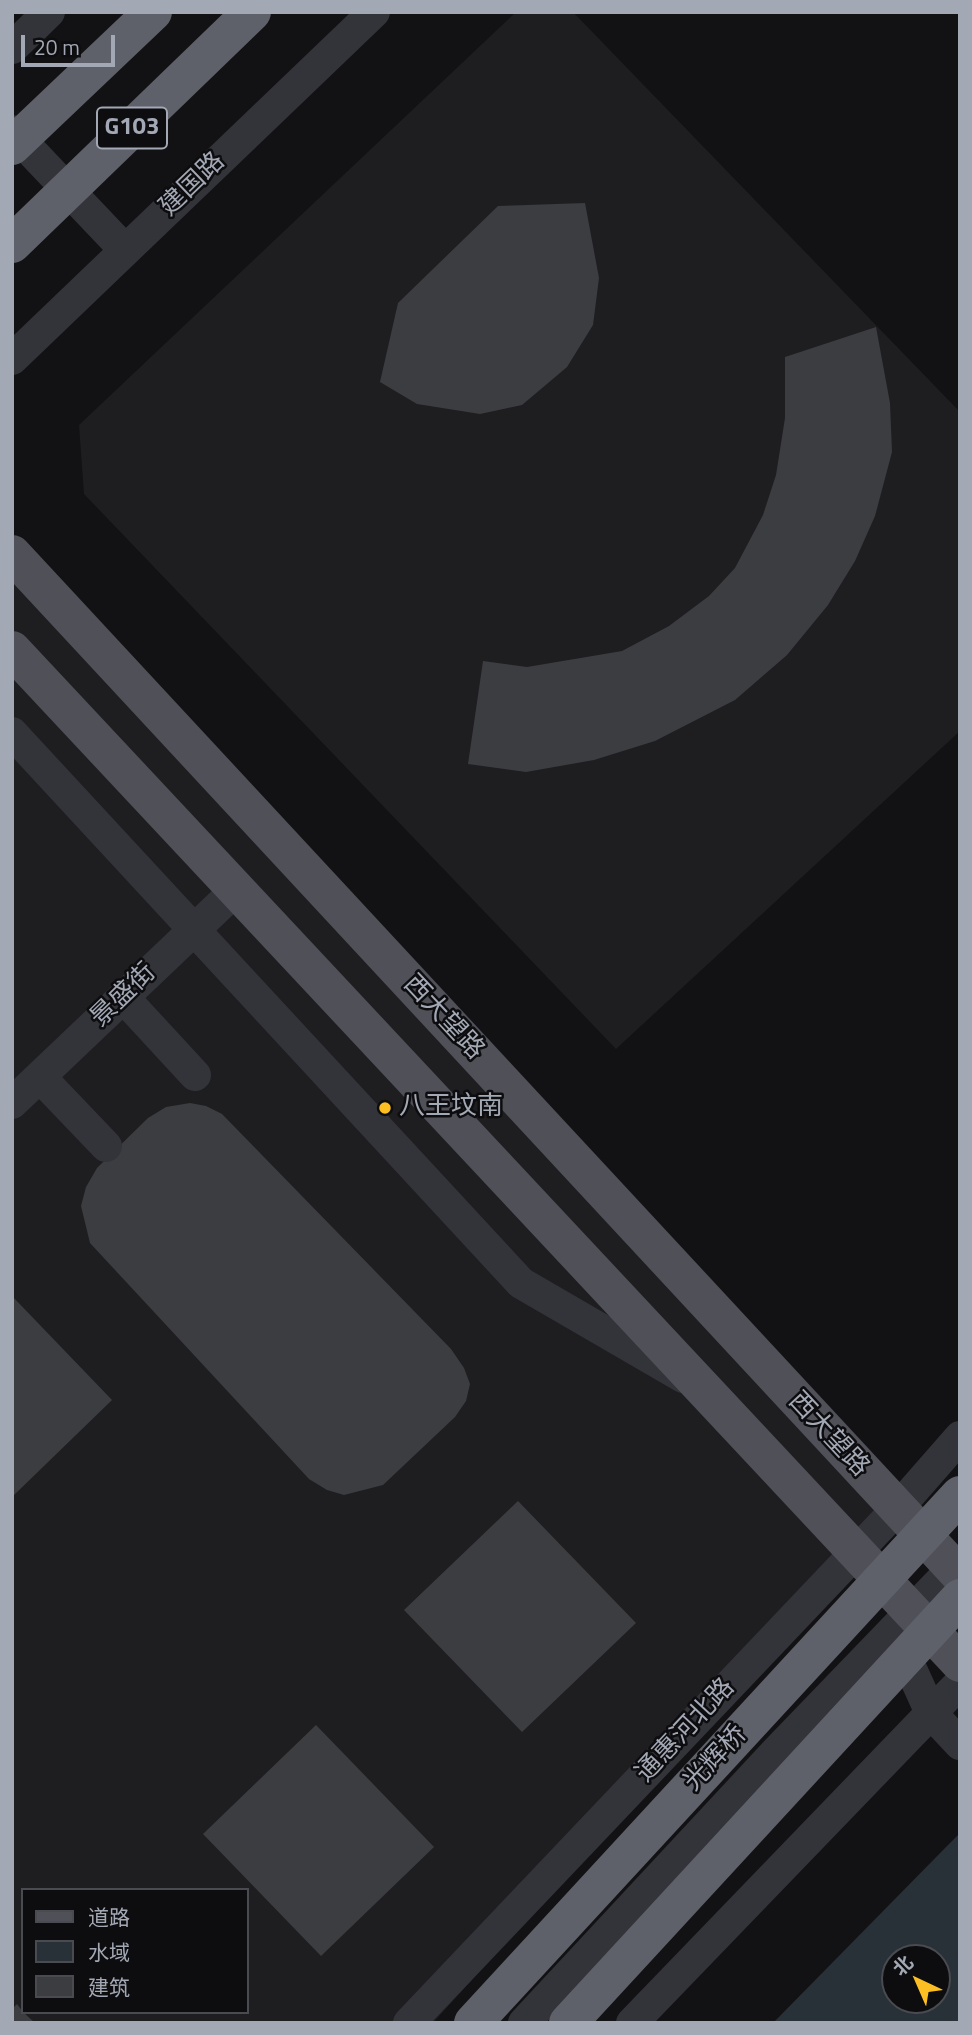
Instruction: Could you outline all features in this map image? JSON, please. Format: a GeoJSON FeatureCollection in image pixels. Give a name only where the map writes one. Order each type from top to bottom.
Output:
{"type":"FeatureCollection","features":[{"type":"Feature","properties":{"kind":"highway","name":"G103"},"geometry":{"type":"LineString","coordinates":[[12,146],[153,12]]}},
{"type":"Feature","properties":{"kind":"highway","name":"G103"},"geometry":{"type":"LineString","coordinates":[[12,244],[252,12]]}},
{"type":"Feature","properties":{"kind":"highway","name":"光辉桥"},"geometry":{"type":"LineString","coordinates":[[471,2023],[960,1495]]}},
{"type":"Feature","properties":{"kind":"highway"},"geometry":{"type":"LineString","coordinates":[[568,2023],[958,1576]]}},
{"type":"Feature","properties":{"kind":"main road","name":"西大望路"},"geometry":{"type":"LineString","coordinates":[[12,554],[958,1576]]}},
{"type":"Feature","properties":{"kind":"main road"},"geometry":{"type":"LineString","coordinates":[[12,650],[857,1551],[904,1622],[960,1663]]}},
{"type":"Feature","properties":{"kind":"street"},"geometry":{"type":"LineString","coordinates":[[12,48],[49,12]]}},
{"type":"Feature","properties":{"kind":"street","name":"建国路"},"geometry":{"type":"LineString","coordinates":[[12,359],[374,12]]}},
{"type":"Feature","properties":{"kind":"street"},"geometry":{"type":"LineString","coordinates":[[12,131],[125,250]]}},
{"type":"Feature","properties":{"kind":"street"},"geometry":{"type":"LineString","coordinates":[[12,733],[521,1283],[705,1389]]}},
{"type":"Feature","properties":{"kind":"street","name":"景盛街"},"geometry":{"type":"LineString","coordinates":[[12,1103],[237,889]]}},
{"type":"Feature","properties":{"kind":"street"},"geometry":{"type":"LineString","coordinates":[[123,998],[195,1075]]}},
{"type":"Feature","properties":{"kind":"street"},"geometry":{"type":"LineString","coordinates":[[40,1077],[106,1146]]}},
{"type":"Feature","properties":{"kind":"street","name":"通惠河北路"},"geometry":{"type":"LineString","coordinates":[[409,2023],[897,1509],[960,1437]]}},
{"type":"Feature","properties":{"kind":"street"},"geometry":{"type":"LineString","coordinates":[[524,2023],[777,1751],[904,1622],[958,1576]]}},
{"type":"Feature","properties":{"kind":"street"},"geometry":{"type":"LineString","coordinates":[[904,1622],[947,1731]]}},
{"type":"Feature","properties":{"kind":"street"},"geometry":{"type":"LineString","coordinates":[[632,2023],[947,1731],[960,1683]]}},
{"type":"Feature","properties":{"kind":"street"},"geometry":{"type":"LineString","coordinates":[[438,1992],[471,2023]]}},
{"type":"Feature","properties":{"kind":"shaded area"},"geometry":{"type":"Polygon","coordinates":[[[516,12],[573,12],[960,412],[960,731],[616,1049],[84,494],[79,425],[516,12]]]}},
{"type":"Feature","properties":{"kind":"shaded area"},"geometry":{"type":"Polygon","coordinates":[[[12,577],[897,1509],[433,2023],[12,2023],[12,577]]]}},
{"type":"Feature","properties":{"kind":"water"},"geometry":{"type":"Polygon","coordinates":[[[960,1833],[960,2023],[773,2023],[960,1833]]]}},
{"type":"Feature","properties":{"kind":"building"},"geometry":{"type":"Polygon","coordinates":[[[585,203],[599,278],[593,325],[567,367],[522,405],[480,414],[417,404],[380,382],[398,303],[498,206],[585,203]]]}},
{"type":"Feature","properties":{"kind":"building"},"geometry":{"type":"Polygon","coordinates":[[[876,327],[890,403],[892,452],[875,516],[855,561],[828,605],[787,655],[735,700],[655,741],[594,760],[526,772],[468,764],[483,661],[527,667],[622,651],[669,626],[709,596],[735,568],[763,515],[776,475],[785,418],[785,357],[876,327]]]}},
{"type":"Feature","properties":{"kind":"building"},"geometry":{"type":"Polygon","coordinates":[[[190,1103],[206,1106],[222,1114],[451,1349],[464,1368],[470,1384],[466,1401],[455,1417],[383,1485],[344,1495],[327,1490],[309,1479],[90,1243],[81,1206],[86,1187],[97,1168],[148,1118],[166,1107],[190,1103]]]}},
{"type":"Feature","properties":{"kind":"building"},"geometry":{"type":"Polygon","coordinates":[[[12,1296],[112,1400],[12,1497],[12,1296]]]}},
{"type":"Feature","properties":{"kind":"building"},"geometry":{"type":"Polygon","coordinates":[[[518,1501],[636,1623],[522,1732],[404,1610],[518,1501]]]}},
{"type":"Feature","properties":{"kind":"building"},"geometry":{"type":"Polygon","coordinates":[[[316,1725],[434,1847],[321,1956],[203,1834],[316,1725]]]}},
{"type":"Feature","properties":{"kind":"building"},"geometry":{"type":"Polygon","coordinates":[[[17,2004],[21,2014],[25,2014],[35,2023],[12,2023],[12,2009],[17,2004]]]}},
{"type":"Feature","properties":{"kind":"place","name":"八王坟南"},"geometry":{"type":"Point","coordinates":[385,1108]}}]}
